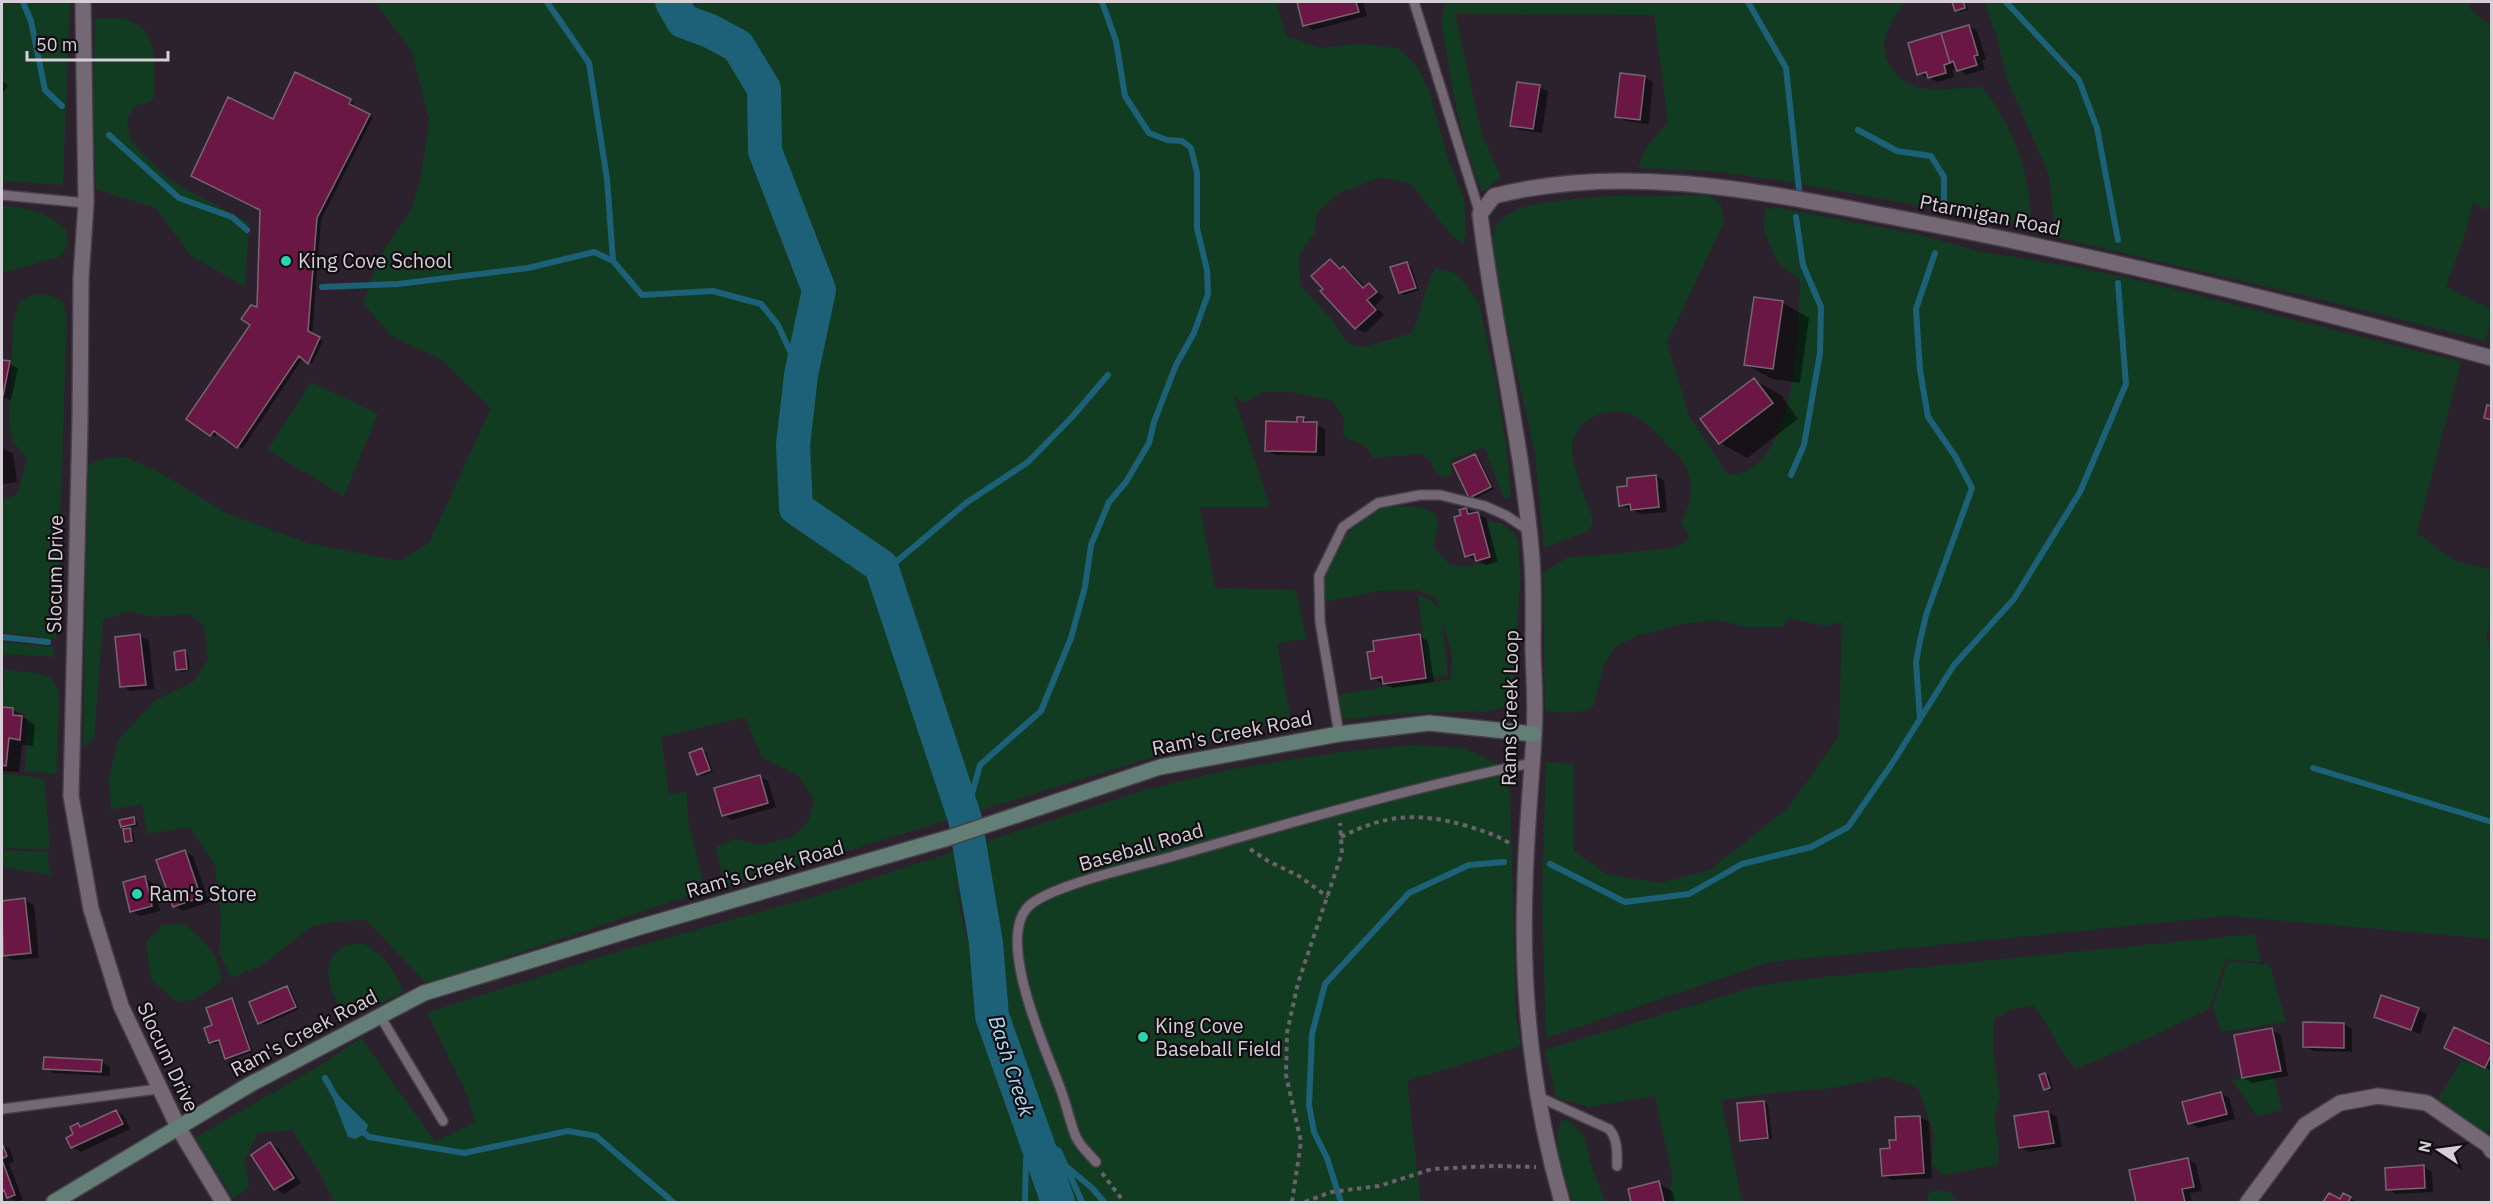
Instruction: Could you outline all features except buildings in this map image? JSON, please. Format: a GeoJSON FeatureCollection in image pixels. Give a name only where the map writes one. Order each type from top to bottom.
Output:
{"type":"FeatureCollection","features":[{"type":"Feature","properties":{"kind":"street","name":"Slocum Drive"},"geometry":{"type":"LineString","coordinates":[[83,2],[86,203],[81,278],[71,796],[94,920],[121,1006],[178,1129],[223,1203]]}},
{"type":"Feature","properties":{"kind":"street","name":"Ptarmigan Road"},"geometry":{"type":"LineString","coordinates":[[1480,214],[1494,196],[1552,184],[1626,180],[1747,189],[2045,246],[2359,322],[2492,358]]}},
{"type":"Feature","properties":{"kind":"street","name":"Rams Creek Loop"},"geometry":{"type":"LineString","coordinates":[[1480,214],[1489,284],[1522,463],[1532,561],[1534,734],[1526,854],[1524,940],[1530,1030],[1539,1097],[1552,1167],[1562,1203]]}},
{"type":"Feature","properties":{"kind":"street","name":"Ram's Creek Road"},"geometry":{"type":"LineString","coordinates":[[54,1203],[249,1085],[424,993],[948,838],[1160,767],[1338,734],[1429,723],[1534,734]]}},
{"type":"Feature","properties":{"kind":"street"},"geometry":{"type":"LineString","coordinates":[[2248,1203],[2305,1125],[2340,1103],[2378,1096],[2427,1104],[2488,1145],[2492,1151]]}},
{"type":"Feature","properties":{"kind":"lane"},"geometry":{"type":"LineString","coordinates":[[1414,2],[1480,214]]}},
{"type":"Feature","properties":{"kind":"lane"},"geometry":{"type":"LineString","coordinates":[[2,195],[86,203]]}},
{"type":"Feature","properties":{"kind":"lane"},"geometry":{"type":"LineString","coordinates":[[1338,734],[1320,622],[1319,576],[1343,527],[1378,503],[1420,495],[1440,495],[1485,506],[1507,516],[1528,530]]}},
{"type":"Feature","properties":{"kind":"lane","name":"Baseball Road"},"geometry":{"type":"LineString","coordinates":[[1096,1162],[1077,1139],[1034,1020],[1021,972],[1017,931],[1027,908],[1053,892],[1231,839],[1470,776],[1532,763]]}},
{"type":"Feature","properties":{"kind":"lane"},"geometry":{"type":"LineString","coordinates":[[380,1016],[443,1121]]}},
{"type":"Feature","properties":{"kind":"lane"},"geometry":{"type":"LineString","coordinates":[[2,1109],[158,1089]]}},
{"type":"Feature","properties":{"kind":"lane"},"geometry":{"type":"LineString","coordinates":[[1539,1097],[1609,1129],[1614,1134],[1617,1166]]}},
{"type":"Feature","properties":{"kind":"path"},"geometry":{"type":"LineString","coordinates":[[1292,1203],[1301,1142],[1286,1074],[1287,1033],[1298,983],[1342,853],[1339,810]]}},
{"type":"Feature","properties":{"kind":"path"},"geometry":{"type":"LineString","coordinates":[[1341,837],[1360,828],[1399,817],[1438,817],[1498,836],[1526,854]]}},
{"type":"Feature","properties":{"kind":"path"},"geometry":{"type":"LineString","coordinates":[[1231,839],[1299,876],[1328,897]]}},
{"type":"Feature","properties":{"kind":"path"},"geometry":{"type":"LineString","coordinates":[[1096,1162],[1124,1203]]}},
{"type":"Feature","properties":{"kind":"path"},"geometry":{"type":"LineString","coordinates":[[1305,1203],[1331,1192],[1379,1186],[1432,1169],[1493,1166],[1552,1167]]}},
{"type":"Feature","properties":{"kind":"green space"},"geometry":{"type":"Polygon","coordinates":[[[2,2],[70,2],[63,185],[2,181],[2,78],[4,73],[2,71],[2,2]]]}},
{"type":"Feature","properties":{"kind":"green space"},"geometry":{"type":"Polygon","coordinates":[[[375,2],[1276,2],[1286,36],[1321,48],[1358,44],[1398,48],[1415,64],[1429,90],[1448,159],[1464,199],[1466,234],[1463,244],[1452,236],[1411,184],[1382,177],[1339,193],[1317,212],[1315,232],[1299,255],[1300,285],[1332,320],[1347,343],[1362,348],[1412,333],[1435,268],[1457,274],[1478,301],[1495,377],[1506,444],[1511,497],[1504,499],[1484,447],[1450,460],[1452,472],[1446,478],[1435,472],[1432,463],[1422,454],[1373,458],[1367,447],[1343,437],[1344,418],[1331,400],[1289,392],[1265,392],[1242,403],[1233,393],[1270,507],[1200,507],[1215,588],[1296,590],[1306,639],[1277,643],[1291,720],[1183,748],[729,887],[724,883],[716,847],[735,839],[762,845],[792,837],[808,822],[814,801],[799,776],[762,758],[745,717],[661,737],[669,794],[686,792],[689,825],[702,877],[702,890],[427,984],[366,920],[331,922],[311,927],[261,966],[231,978],[219,952],[221,918],[215,865],[189,827],[147,834],[142,804],[111,810],[109,779],[118,740],[154,701],[193,682],[208,660],[204,626],[189,614],[152,617],[130,611],[103,620],[94,739],[83,747],[88,464],[106,458],[125,457],[159,472],[226,513],[307,543],[400,561],[429,543],[491,408],[441,359],[391,336],[363,303],[379,257],[411,211],[421,177],[429,120],[412,52],[375,2]]]}},
{"type":"Feature","properties":{"kind":"green space"},"geometry":{"type":"Polygon","coordinates":[[[1446,2],[1907,2],[1886,34],[1884,45],[1888,61],[1903,80],[1917,87],[1938,90],[1981,87],[2002,115],[2018,150],[2028,188],[2030,223],[2026,228],[2019,224],[1789,182],[1712,171],[1638,168],[1645,149],[1668,122],[1654,15],[1455,14],[1482,135],[1501,177],[1482,192],[1460,125],[1453,91],[1442,29],[1442,16],[1446,2]]]}},
{"type":"Feature","properties":{"kind":"green space"},"geometry":{"type":"Polygon","coordinates":[[[1984,2],[2469,2],[2470,9],[2491,26],[2491,204],[2486,210],[2473,202],[2466,231],[2446,287],[2491,309],[2491,320],[2485,341],[2336,303],[2055,237],[2049,175],[2007,79],[1996,34],[1984,2]]]}},
{"type":"Feature","properties":{"kind":"green space"},"geometry":{"type":"Polygon","coordinates":[[[122,18],[137,24],[144,30],[151,43],[154,62],[154,97],[150,102],[134,106],[127,119],[130,140],[170,180],[249,223],[245,286],[191,256],[156,208],[96,189],[93,113],[95,19],[122,18]]]}},
{"type":"Feature","properties":{"kind":"green space"},"geometry":{"type":"Polygon","coordinates":[[[1709,195],[1721,205],[1724,222],[1667,342],[1689,416],[1728,475],[1751,468],[1768,451],[1781,426],[1790,396],[1795,363],[1800,280],[1778,263],[1764,232],[1765,209],[1779,208],[1916,234],[1982,252],[2070,266],[2141,281],[2461,362],[2417,533],[2455,561],[2491,570],[2491,616],[2486,638],[2492,653],[2491,939],[2228,916],[1770,962],[1546,1038],[1542,898],[1546,762],[1574,764],[1574,851],[1606,874],[1660,883],[1710,870],[1789,807],[1839,736],[1842,622],[1825,626],[1789,618],[1782,627],[1748,627],[1716,620],[1683,624],[1637,636],[1616,646],[1604,664],[1593,707],[1564,713],[1545,711],[1543,573],[1567,558],[1674,548],[1690,539],[1681,522],[1689,502],[1691,487],[1688,472],[1681,458],[1643,421],[1628,413],[1618,411],[1599,414],[1582,424],[1573,441],[1572,451],[1593,521],[1589,531],[1544,548],[1535,454],[1498,287],[1492,244],[1496,225],[1507,215],[1521,208],[1546,202],[1608,196],[1709,195]]]}},
{"type":"Feature","properties":{"kind":"green space"},"geometry":{"type":"Polygon","coordinates":[[[2,206],[28,209],[51,218],[66,229],[68,246],[59,257],[2,273],[2,206]]]}},
{"type":"Feature","properties":{"kind":"green space"},"geometry":{"type":"Polygon","coordinates":[[[46,294],[62,300],[67,316],[56,640],[2,632],[2,500],[17,495],[27,459],[13,441],[9,423],[13,324],[19,301],[32,295],[46,294]]]}},
{"type":"Feature","properties":{"kind":"green space"},"geometry":{"type":"Polygon","coordinates":[[[311,382],[378,414],[344,496],[268,450],[311,382]]]}},
{"type":"Feature","properties":{"kind":"green space"},"geometry":{"type":"Polygon","coordinates":[[[1382,507],[1417,507],[1436,514],[1438,527],[1433,546],[1450,565],[1465,567],[1493,562],[1488,521],[1502,524],[1514,533],[1518,541],[1520,582],[1512,697],[1507,706],[1491,711],[1391,714],[1355,719],[1339,717],[1337,695],[1451,680],[1452,655],[1442,619],[1448,676],[1428,678],[1418,595],[1431,600],[1439,609],[1437,598],[1417,590],[1379,591],[1320,603],[1318,584],[1340,541],[1362,520],[1382,507]]]}},
{"type":"Feature","properties":{"kind":"green space"},"geometry":{"type":"Polygon","coordinates":[[[2,642],[54,647],[54,657],[2,654],[2,642]]]}},
{"type":"Feature","properties":{"kind":"green space"},"geometry":{"type":"Polygon","coordinates":[[[4,670],[37,673],[52,678],[59,693],[57,774],[25,771],[28,727],[25,715],[3,704],[4,670]]]}},
{"type":"Feature","properties":{"kind":"green space"},"geometry":{"type":"Polygon","coordinates":[[[1413,745],[1464,748],[1496,763],[1510,793],[1516,1017],[1521,1046],[1407,1081],[1421,1202],[334,1202],[319,1171],[292,1130],[258,1133],[244,1161],[249,1187],[233,1198],[195,1138],[324,1063],[361,1038],[435,1142],[475,1122],[468,1097],[427,1013],[603,956],[827,893],[1148,789],[1233,769],[1340,752],[1413,745]],[[955,878],[964,929],[975,964],[955,878]]]}},
{"type":"Feature","properties":{"kind":"green space"},"geometry":{"type":"Polygon","coordinates":[[[2,773],[44,779],[50,849],[2,848],[2,773]]]}},
{"type":"Feature","properties":{"kind":"green space"},"geometry":{"type":"Polygon","coordinates":[[[2,850],[47,852],[51,875],[2,867],[2,850]]]}},
{"type":"Feature","properties":{"kind":"green space"},"geometry":{"type":"Polygon","coordinates":[[[184,924],[204,942],[214,955],[222,981],[193,1000],[177,1002],[151,980],[146,942],[163,925],[184,924]]]}},
{"type":"Feature","properties":{"kind":"green space"},"geometry":{"type":"Polygon","coordinates":[[[2255,934],[2261,962],[2226,959],[2210,1008],[2076,1069],[2033,1005],[2010,1010],[1994,1019],[1993,1051],[2000,1097],[1994,1117],[1999,1149],[1998,1165],[1944,1175],[1932,1164],[1934,1134],[1918,1088],[1886,1077],[1828,1089],[1789,1091],[1721,1100],[1742,1202],[1670,1202],[1669,1195],[1673,1179],[1655,1096],[1588,1107],[1556,1097],[1545,1050],[1757,986],[1815,978],[2255,934]]]}},
{"type":"Feature","properties":{"kind":"green space"},"geometry":{"type":"Polygon","coordinates":[[[361,943],[383,958],[404,992],[345,1019],[329,982],[330,962],[343,947],[361,943]]]}},
{"type":"Feature","properties":{"kind":"green space"},"geometry":{"type":"Polygon","coordinates":[[[2228,961],[2270,965],[2286,1022],[2221,1032],[2213,1006],[2228,961]]]}},
{"type":"Feature","properties":{"kind":"green space"},"geometry":{"type":"Polygon","coordinates":[[[2491,1058],[2491,1128],[2485,1133],[2438,1099],[2462,1060],[2486,1070],[2491,1058]]]}},
{"type":"Feature","properties":{"kind":"green space"},"geometry":{"type":"Polygon","coordinates":[[[2273,1074],[2282,1110],[2257,1116],[2232,1080],[2273,1074]]]}},
{"type":"Feature","properties":{"kind":"green space"},"geometry":{"type":"Polygon","coordinates":[[[1562,1120],[1570,1121],[1584,1136],[1590,1161],[1605,1202],[1573,1202],[1558,1151],[1562,1120]]]}},
{"type":"Feature","properties":{"kind":"green space"},"geometry":{"type":"Polygon","coordinates":[[[1940,1190],[1951,1193],[1956,1202],[1926,1202],[1929,1193],[1940,1190]]]}},
{"type":"Feature","properties":{"kind":"water"},"geometry":{"type":"Polygon","coordinates":[[[336,1093],[368,1125],[365,1134],[355,1139],[348,1137],[334,1101],[336,1093]]]}},
{"type":"Feature","properties":{"kind":"waterway"},"geometry":{"type":"LineString","coordinates":[[23,2],[31,21],[45,90],[62,106]]}},
{"type":"Feature","properties":{"kind":"waterway"},"geometry":{"type":"LineString","coordinates":[[547,2],[589,63],[607,179],[613,261]]}},
{"type":"Feature","properties":{"kind":"waterway","name":"Bash Creek"},"geometry":{"type":"LineString","coordinates":[[672,2],[683,21],[710,31],[738,46],[764,89],[765,151],[819,290],[801,375],[793,445],[796,508],[881,566],[965,819],[986,943],[992,1016],[1058,1202]]}},
{"type":"Feature","properties":{"kind":"waterway"},"geometry":{"type":"LineString","coordinates":[[965,819],[980,765],[1041,711],[1071,638],[1085,587],[1091,545],[1109,502],[1126,482],[1149,443],[1154,422],[1176,365],[1194,333],[1208,294],[1207,270],[1197,228],[1197,173],[1191,148],[1182,141],[1167,140],[1149,133],[1125,96],[1116,41],[1102,2]]}},
{"type":"Feature","properties":{"kind":"waterway"},"geometry":{"type":"LineString","coordinates":[[1748,2],[1786,68],[1799,189]]}},
{"type":"Feature","properties":{"kind":"waterway"},"geometry":{"type":"LineString","coordinates":[[2006,2],[2079,80],[2097,128],[2118,240]]}},
{"type":"Feature","properties":{"kind":"waterway"},"geometry":{"type":"LineString","coordinates":[[1858,130],[1897,151],[1931,156],[1944,177],[1944,206]]}},
{"type":"Feature","properties":{"kind":"waterway"},"geometry":{"type":"LineString","coordinates":[[109,135],[179,198],[232,217],[247,230]]}},
{"type":"Feature","properties":{"kind":"waterway"},"geometry":{"type":"LineString","coordinates":[[1791,475],[1804,445],[1820,353],[1821,307],[1803,265],[1796,217]]}},
{"type":"Feature","properties":{"kind":"waterway"},"geometry":{"type":"LineString","coordinates":[[322,287],[398,284],[528,268],[594,252],[613,261],[642,295],[713,291],[761,304],[778,325],[801,375]]}},
{"type":"Feature","properties":{"kind":"waterway"},"geometry":{"type":"LineString","coordinates":[[1920,719],[1916,662],[1920,641],[1926,615],[1972,488],[1955,456],[1928,417],[1920,370],[1916,309],[1935,253]]}},
{"type":"Feature","properties":{"kind":"waterway"},"geometry":{"type":"LineString","coordinates":[[1550,864],[1625,902],[1689,894],[1742,864],[1811,847],[1848,827],[1893,762],[1954,665],[2014,599],[2080,492],[2126,384],[2118,283]]}},
{"type":"Feature","properties":{"kind":"waterway"},"geometry":{"type":"LineString","coordinates":[[883,573],[966,503],[1028,462],[1073,416],[1108,375]]}},
{"type":"Feature","properties":{"kind":"waterway"},"geometry":{"type":"LineString","coordinates":[[2,637],[48,642]]}},
{"type":"Feature","properties":{"kind":"waterway"},"geometry":{"type":"LineString","coordinates":[[2313,768],[2492,822]]}},
{"type":"Feature","properties":{"kind":"waterway"},"geometry":{"type":"LineString","coordinates":[[1341,1202],[1327,1158],[1314,1132],[1309,1105],[1312,1034],[1325,984],[1409,893],[1469,865],[1504,862]]}},
{"type":"Feature","properties":{"kind":"waterway"},"geometry":{"type":"LineString","coordinates":[[325,1078],[338,1101]]}},
{"type":"Feature","properties":{"kind":"waterway"},"geometry":{"type":"LineString","coordinates":[[361,1130],[369,1137],[464,1153],[568,1131],[596,1136],[673,1202]]}},
{"type":"Feature","properties":{"kind":"waterway"},"geometry":{"type":"LineString","coordinates":[[1025,1202],[1026,1159],[1033,1136],[1059,1151],[1082,1202]]}},
{"type":"Feature","properties":{"kind":"waterway"},"geometry":{"type":"LineString","coordinates":[[1067,1167],[1092,1188],[1104,1202]]}},
{"type":"Feature","properties":{"kind":"place","name":"King Cove School"},"geometry":{"type":"Point","coordinates":[286,261]}},
{"type":"Feature","properties":{"kind":"place","name":"Ram's Store"},"geometry":{"type":"Point","coordinates":[137,894]}},
{"type":"Feature","properties":{"kind":"place","name":"King Cove Baseball Field"},"geometry":{"type":"Point","coordinates":[1143,1037]}}]}
